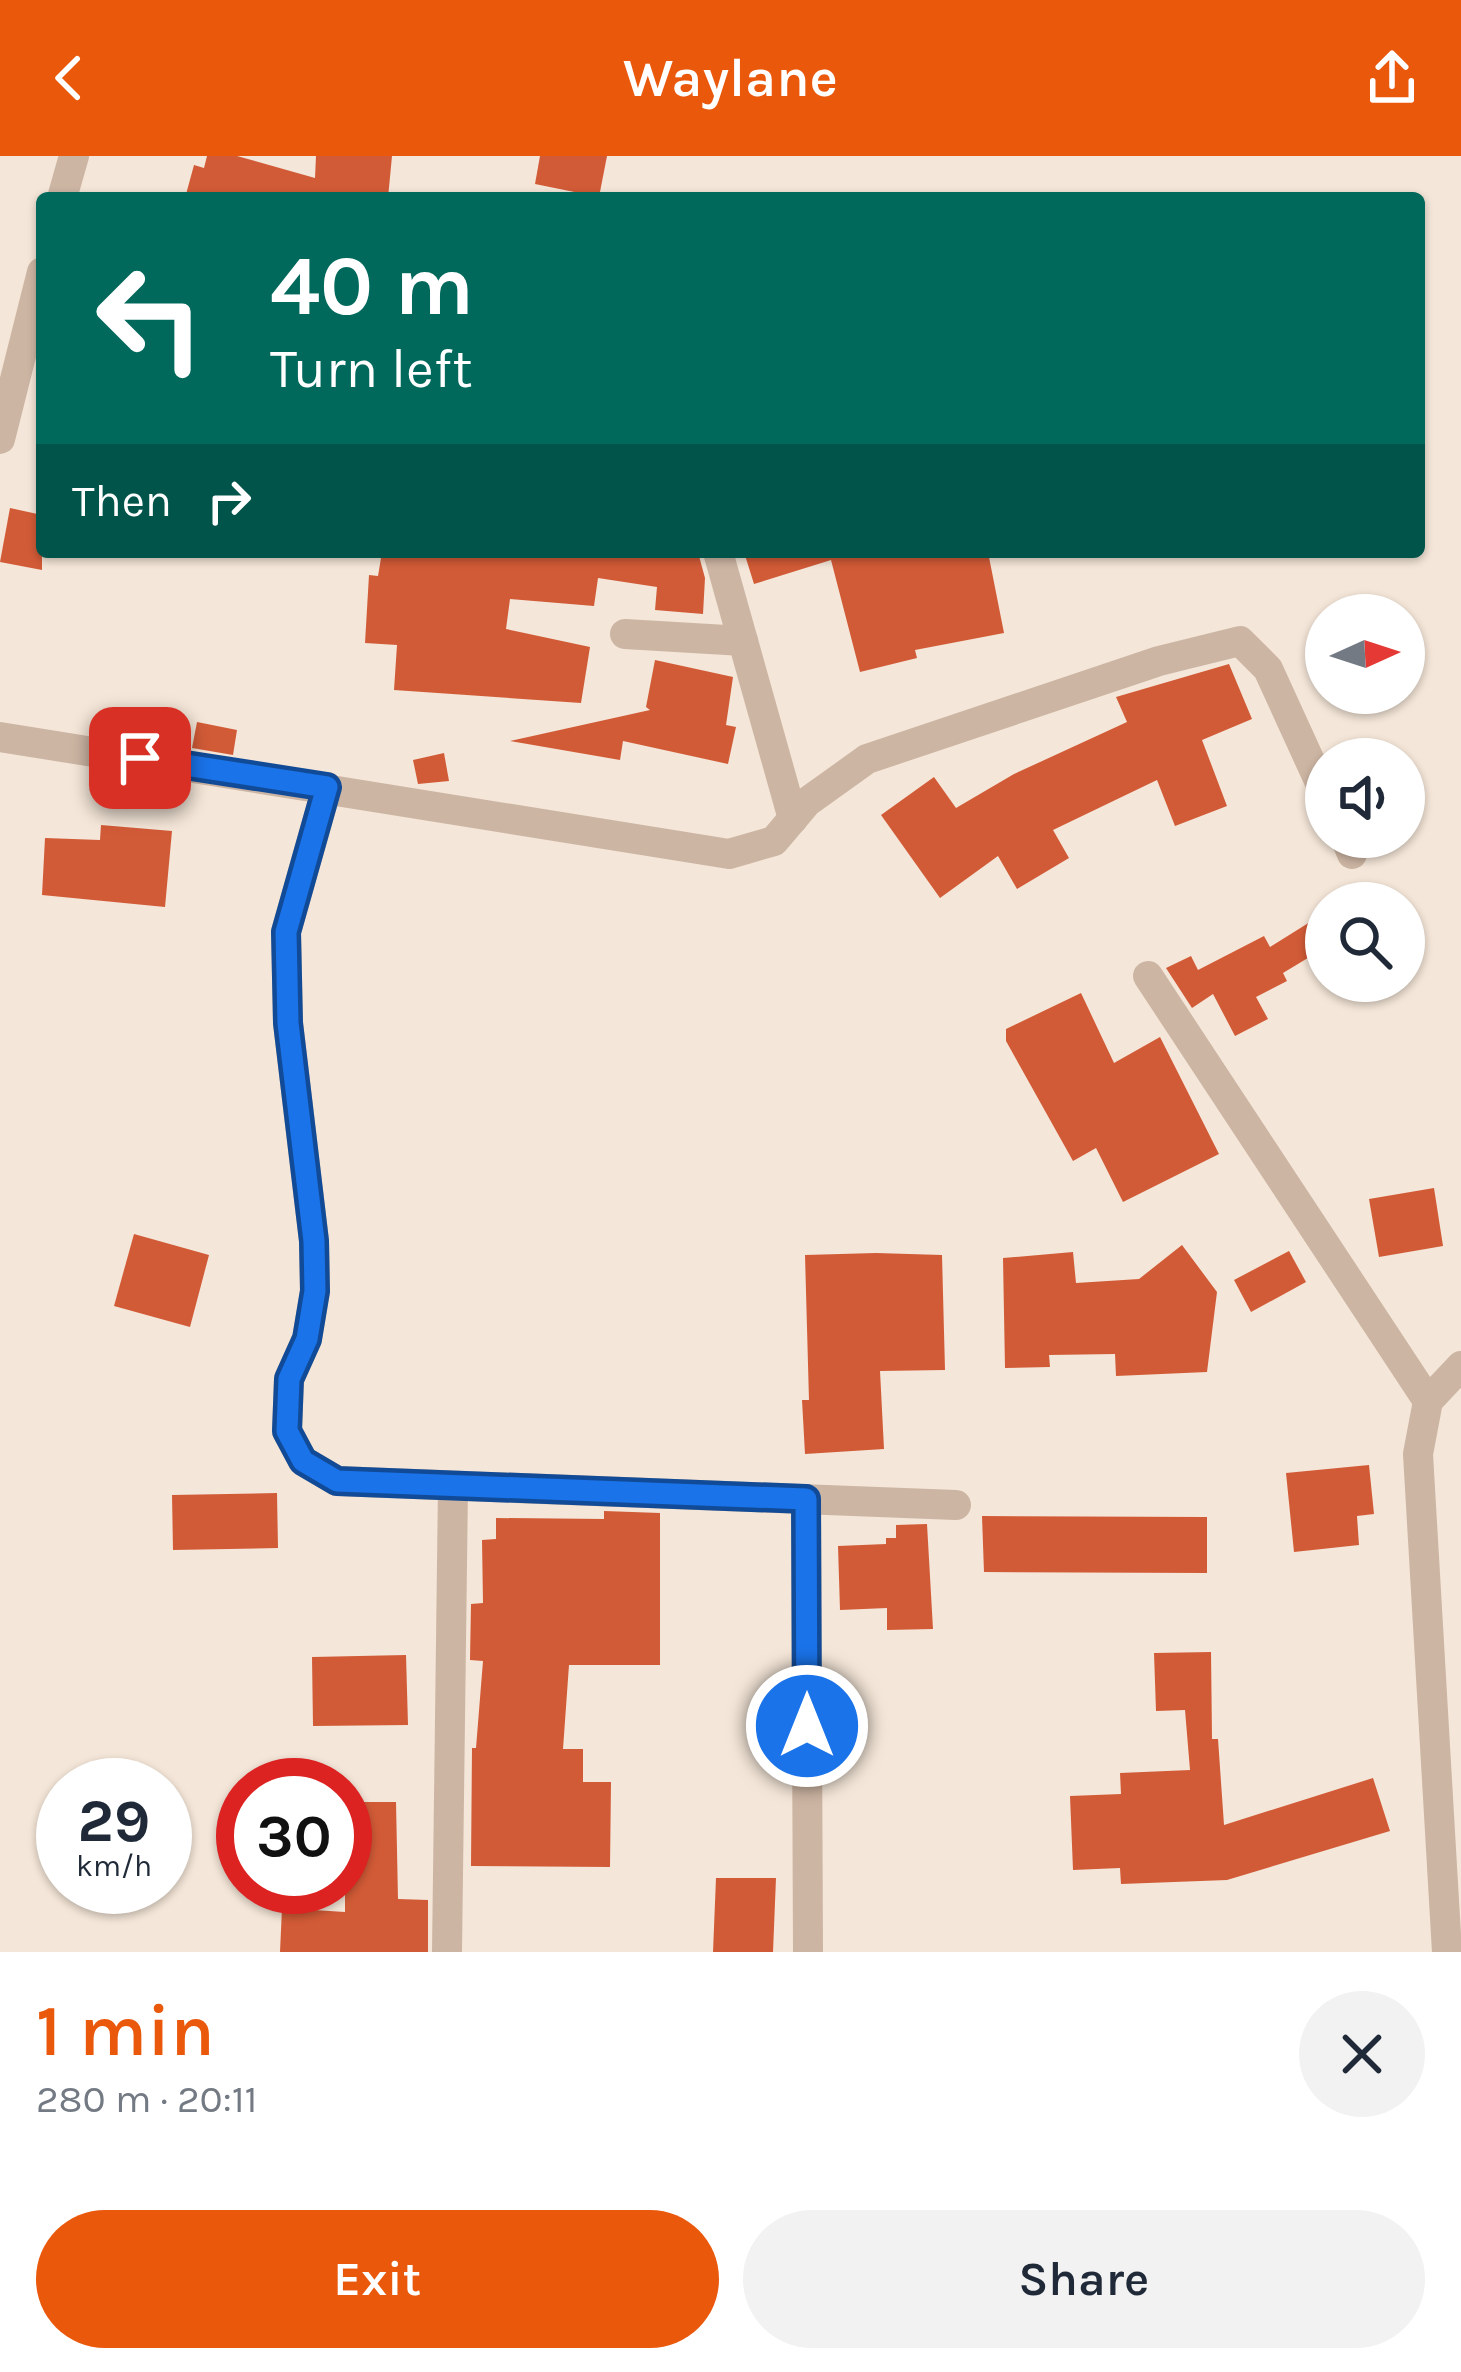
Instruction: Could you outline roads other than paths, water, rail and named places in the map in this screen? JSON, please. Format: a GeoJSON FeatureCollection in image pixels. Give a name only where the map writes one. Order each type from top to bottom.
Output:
{"type":"FeatureCollection","features":[{"type":"Feature","properties":{"kind":"street"},"geometry":{"type":"LineString","coordinates":[[64,192],[74,156]]}},
{"type":"Feature","properties":{"kind":"street"},"geometry":{"type":"LineString","coordinates":[[0,439],[36,296]]}},
{"type":"Feature","properties":{"kind":"street"},"geometry":{"type":"LineString","coordinates":[[720,558],[793,819]]}},
{"type":"Feature","properties":{"kind":"street"},"geometry":{"type":"LineString","coordinates":[[625,634],[743,641]]}},
{"type":"Feature","properties":{"kind":"street"},"geometry":{"type":"LineString","coordinates":[[0,737],[729,854],[774,841],[807,802],[867,759],[1159,662],[1240,641],[1268,669],[1305,750]]}},
{"type":"Feature","properties":{"kind":"street"},"geometry":{"type":"LineString","coordinates":[[327,787],[286,932],[288,1023],[314,1241],[315,1291],[307,1339],[289,1379],[287,1431],[303,1461],[337,1481],[956,1505]]}},
{"type":"Feature","properties":{"kind":"street"},"geometry":{"type":"LineString","coordinates":[[1148,976],[1428,1401]]}},
{"type":"Feature","properties":{"kind":"street"},"geometry":{"type":"LineString","coordinates":[[1447,1952],[1418,1454],[1428,1401],[1461,1366]]}},
{"type":"Feature","properties":{"kind":"street"},"geometry":{"type":"LineString","coordinates":[[447,1952],[453,1486]]}},
{"type":"Feature","properties":{"kind":"street"},"geometry":{"type":"LineString","coordinates":[[806,1499],[808,1952]]}}]}
